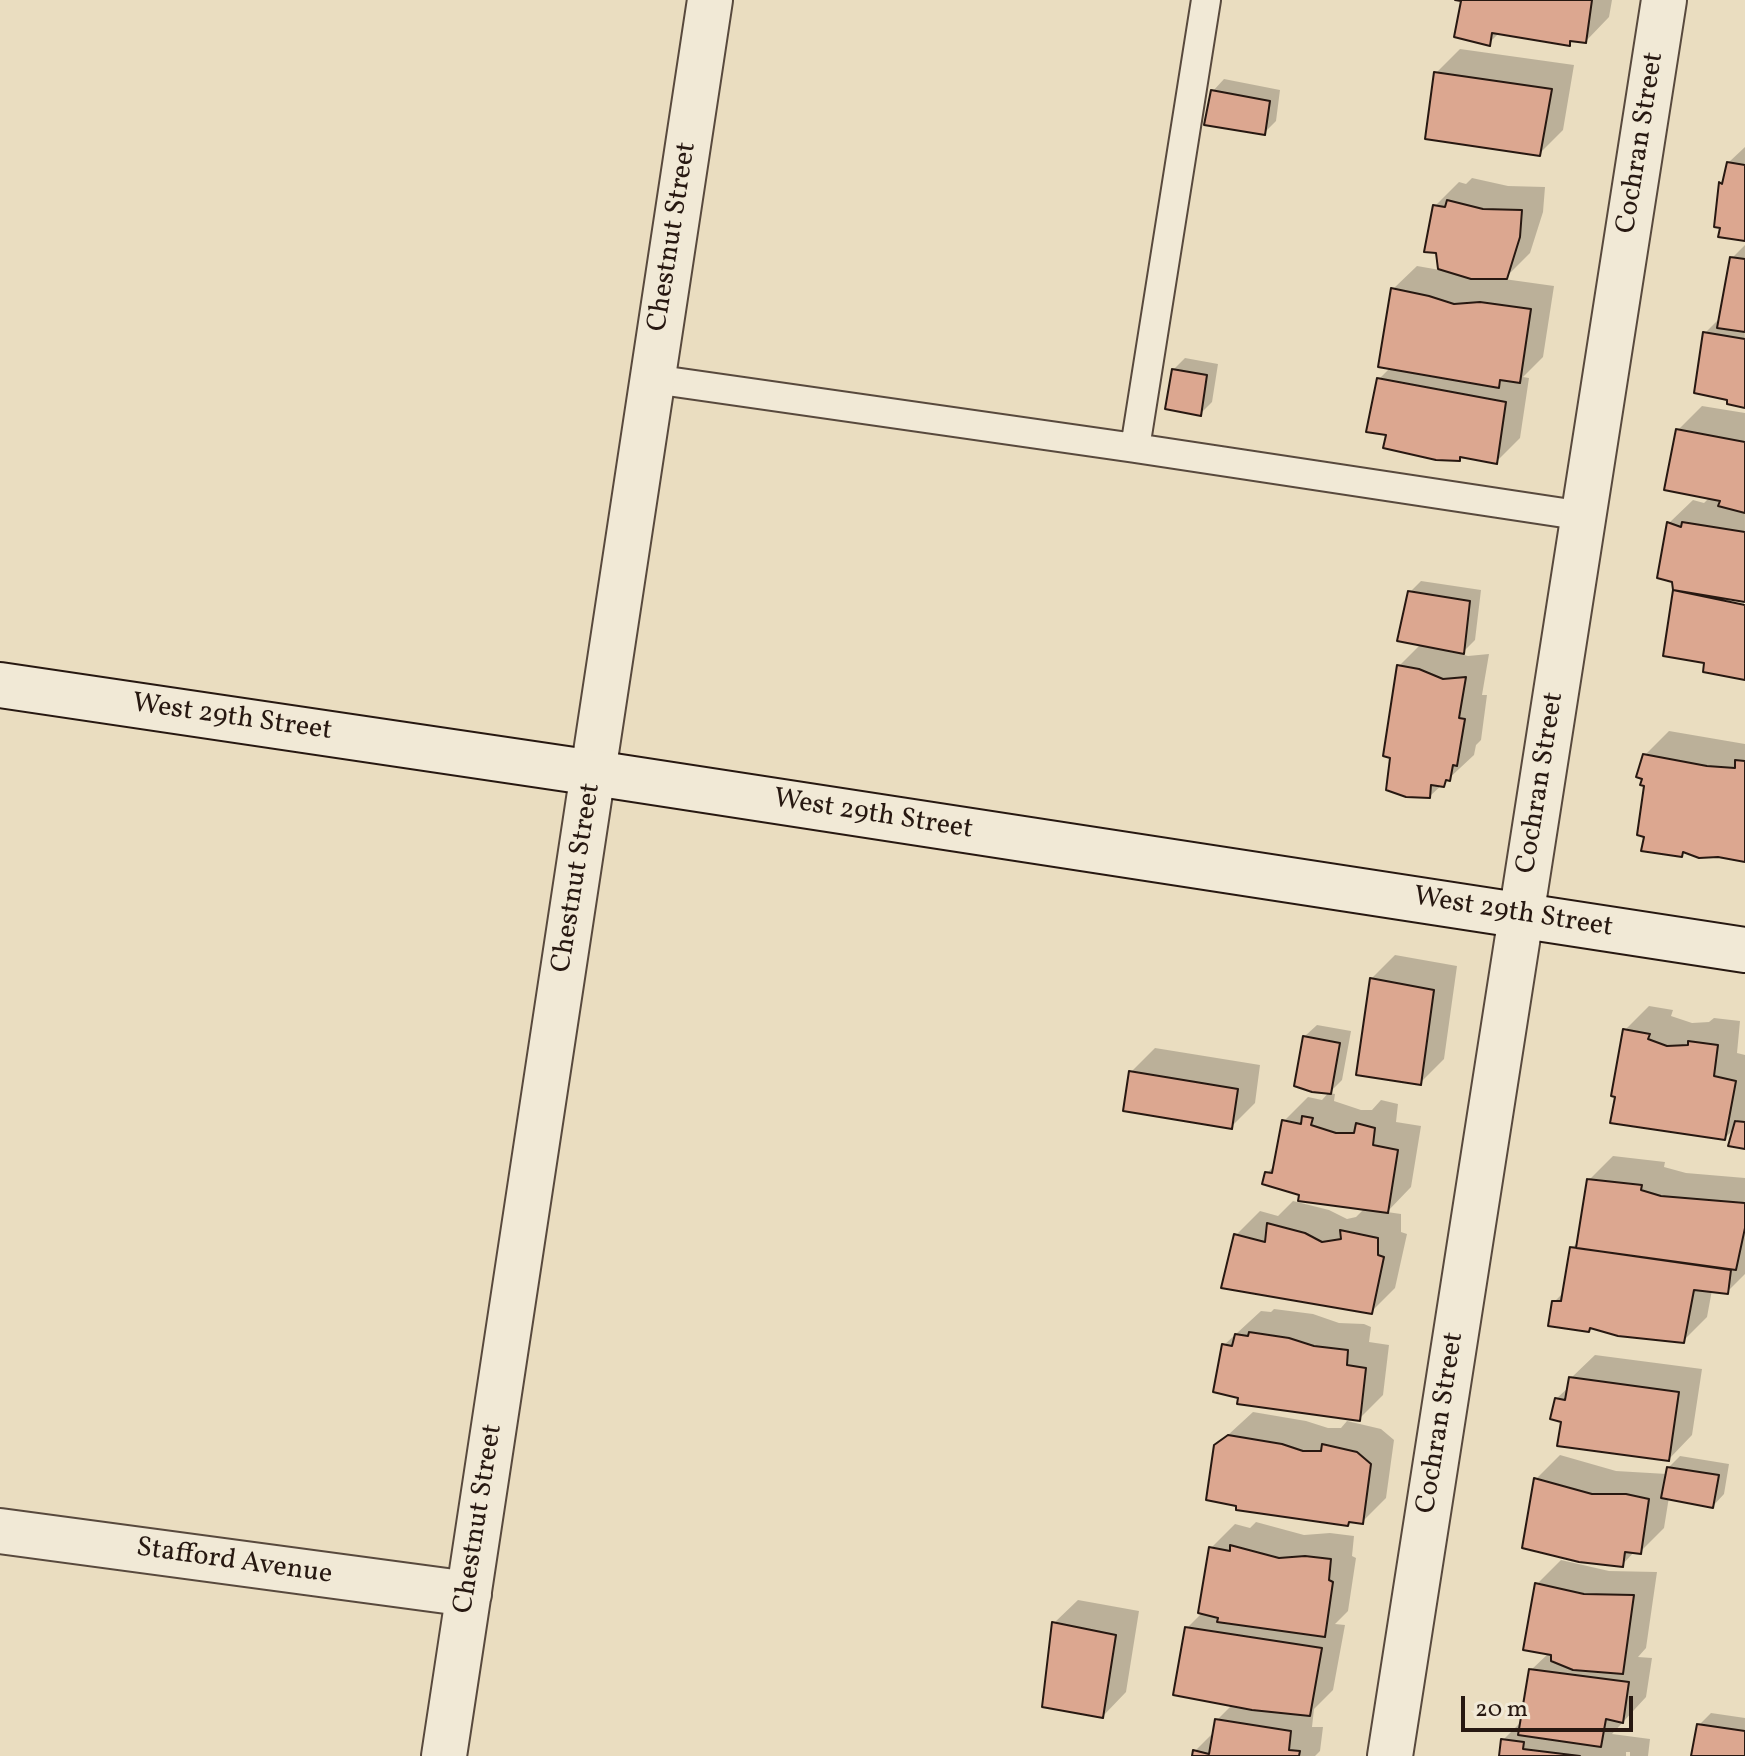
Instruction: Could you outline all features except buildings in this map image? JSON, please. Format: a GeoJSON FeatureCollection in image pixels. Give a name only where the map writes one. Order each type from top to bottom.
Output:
{"type":"FeatureCollection","features":[{"type":"Feature","properties":{"kind":"street","name":"Chestnut Street"},"geometry":{"type":"LineString","coordinates":[[444,1756],[710,0]]}},
{"type":"Feature","properties":{"kind":"street","name":"Cochran Street"},"geometry":{"type":"LineString","coordinates":[[1390,1756],[1664,0]]}},
{"type":"Feature","properties":{"kind":"street","name":"West 29th Street"},"geometry":{"type":"LineString","coordinates":[[0,685],[1745,950]]}},
{"type":"Feature","properties":{"kind":"street","name":"Stafford Avenue"},"geometry":{"type":"LineString","coordinates":[[0,1531],[469,1594]]}},
{"type":"Feature","properties":{"kind":"lane"},"geometry":{"type":"LineString","coordinates":[[1135,448],[1206,0]]}},
{"type":"Feature","properties":{"kind":"lane"},"geometry":{"type":"LineString","coordinates":[[653,379],[1584,516]]}}]}
